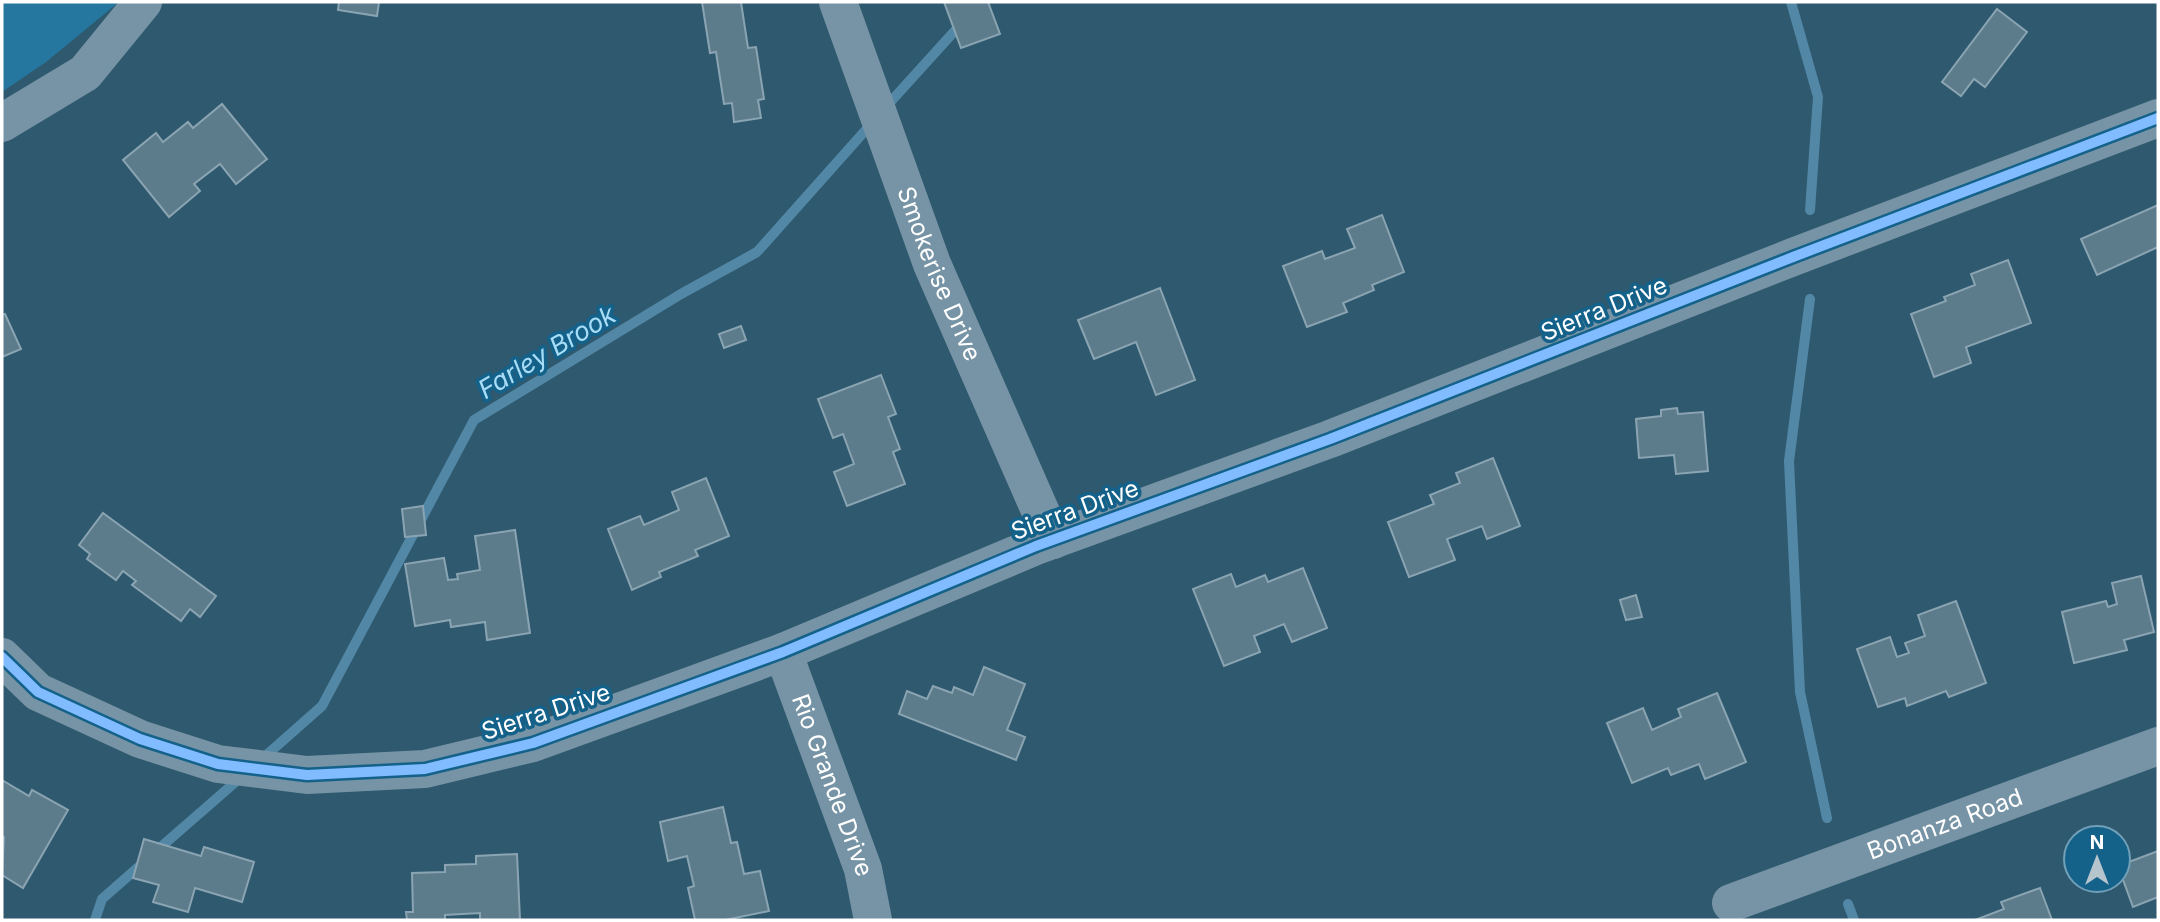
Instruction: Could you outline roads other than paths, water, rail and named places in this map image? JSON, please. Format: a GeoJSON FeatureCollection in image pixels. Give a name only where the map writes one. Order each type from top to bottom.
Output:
{"type":"FeatureCollection","features":[{"type":"Feature","properties":{"kind":"street"},"geometry":{"type":"LineString","coordinates":[[2,123],[85,73],[143,2]]}},
{"type":"Feature","properties":{"kind":"street","name":"Smokerise Drive"},"geometry":{"type":"LineString","coordinates":[[838,2],[932,264],[1053,540]]}},
{"type":"Feature","properties":{"kind":"street","name":"Sierra Drive"},"geometry":{"type":"LineString","coordinates":[[2,657],[38,692],[140,738],[218,764],[307,775],[425,769],[533,743],[783,652],[1053,540],[1331,439],[1793,257],[2158,118]]}},
{"type":"Feature","properties":{"kind":"street","name":"Rio Grande Drive"},"geometry":{"type":"LineString","coordinates":[[783,652],[863,869],[873,920]]}},
{"type":"Feature","properties":{"kind":"street","name":"Bonanza Road"},"geometry":{"type":"LineString","coordinates":[[1731,903],[2158,746]]}},
{"type":"Feature","properties":{"kind":"waterway","name":"Farley Brook"},"geometry":{"type":"LineString","coordinates":[[884,109],[981,2]]}},
{"type":"Feature","properties":{"kind":"waterway"},"geometry":{"type":"LineString","coordinates":[[1791,2],[1818,97],[1810,210]]}},
{"type":"Feature","properties":{"kind":"waterway","name":"Farley Brook"},"geometry":{"type":"LineString","coordinates":[[262,759],[322,706],[474,420],[681,294],[757,252],[872,123]]}},
{"type":"Feature","properties":{"kind":"waterway"},"geometry":{"type":"LineString","coordinates":[[1810,299],[1789,461],[1800,692],[1827,818]]}},
{"type":"Feature","properties":{"kind":"waterway","name":"Farley Brook"},"geometry":{"type":"LineString","coordinates":[[154,853],[240,778]]}},
{"type":"Feature","properties":{"kind":"waterway","name":"Farley Brook"},"geometry":{"type":"LineString","coordinates":[[95,920],[102,899],[143,863]]}},
{"type":"Feature","properties":{"kind":"waterway"},"geometry":{"type":"LineString","coordinates":[[1848,904],[1854,920]]}}]}
